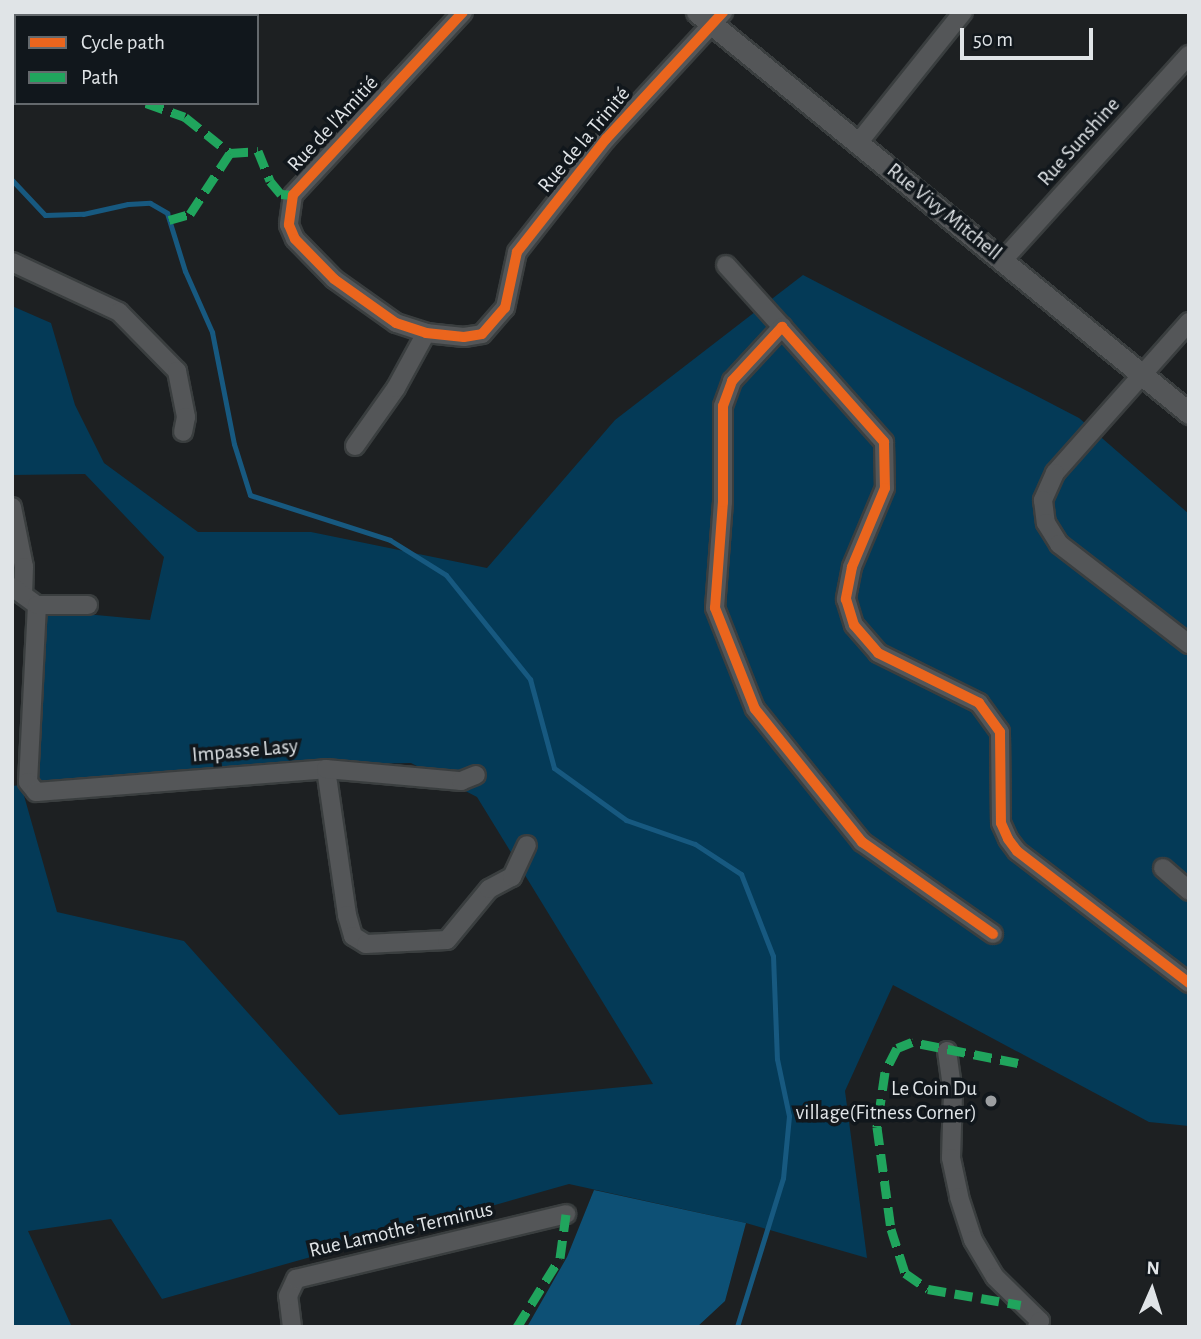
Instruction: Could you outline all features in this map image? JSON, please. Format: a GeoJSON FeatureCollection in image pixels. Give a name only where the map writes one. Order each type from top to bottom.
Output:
{"type":"FeatureCollection","features":[{"type":"Feature","properties":{"kind":"street","name":"Rue de l'Amitié"},"geometry":{"type":"LineString","coordinates":[[463,12],[293,195],[289,213],[295,239],[334,279],[396,323],[426,333],[482,334],[505,308]]}},
{"type":"Feature","properties":{"kind":"street"},"geometry":{"type":"LineString","coordinates":[[858,143],[963,12]]}},
{"type":"Feature","properties":{"kind":"street","name":"Rue Vivy Mitchell"},"geometry":{"type":"LineString","coordinates":[[710,16],[858,143],[1189,413]]}},
{"type":"Feature","properties":{"kind":"street","name":"Rue de la Trinité"},"geometry":{"type":"LineString","coordinates":[[505,308],[517,252],[606,139],[710,16]]}},
{"type":"Feature","properties":{"kind":"street","name":"Rue Sunshine"},"geometry":{"type":"LineString","coordinates":[[1003,260],[1189,55]]}},
{"type":"Feature","properties":{"kind":"street"},"geometry":{"type":"LineString","coordinates":[[12,262],[119,312],[177,371],[186,417],[183,432]]}},
{"type":"Feature","properties":{"kind":"street"},"geometry":{"type":"LineString","coordinates":[[726,265],[884,442],[886,488],[852,566],[846,599],[854,625],[878,653],[979,703],[1000,732],[1001,823],[1008,839],[1189,983]]}},
{"type":"Feature","properties":{"kind":"street"},"geometry":{"type":"LineString","coordinates":[[1189,322],[1049,482],[1043,500],[1045,523],[1059,544],[1189,644]]}},
{"type":"Feature","properties":{"kind":"street"},"geometry":{"type":"LineString","coordinates":[[782,327],[732,381],[723,406],[723,502],[715,608],[755,709],[862,842],[993,934]]}},
{"type":"Feature","properties":{"kind":"street"},"geometry":{"type":"LineString","coordinates":[[355,446],[396,388],[426,333]]}},
{"type":"Feature","properties":{"kind":"street"},"geometry":{"type":"LineString","coordinates":[[12,507],[24,567],[24,596],[88,605]]}},
{"type":"Feature","properties":{"kind":"street","name":"Impasse Lasy"},"geometry":{"type":"LineString","coordinates":[[24,596],[30,789],[36,792],[326,769],[347,915],[358,942],[443,943],[489,889],[512,877],[527,845]]}},
{"type":"Feature","properties":{"kind":"street"},"geometry":{"type":"LineString","coordinates":[[326,769],[461,780],[476,775]]}},
{"type":"Feature","properties":{"kind":"street"},"geometry":{"type":"LineString","coordinates":[[1163,868],[1189,891]]}},
{"type":"Feature","properties":{"kind":"street"},"geometry":{"type":"LineString","coordinates":[[947,1051],[953,1094],[951,1158],[959,1196],[974,1240],[995,1277],[1040,1321],[1037,1327]]}},
{"type":"Feature","properties":{"kind":"street","name":"Rue Lamothe Terminus"},"geometry":{"type":"LineString","coordinates":[[292,1327],[288,1296],[296,1279],[566,1214]]}},
{"type":"Feature","properties":{"kind":"shaded area"},"geometry":{"type":"Polygon","coordinates":[[[803,275],[1079,418],[1189,514],[1189,1126],[1149,1122],[893,985],[845,1091],[867,1258],[746,1223],[569,1184],[162,1299],[111,1219],[28,1231],[72,1327],[12,1327],[12,786],[21,785],[57,912],[184,941],[339,1115],[653,1084],[477,797],[411,763],[258,766],[39,782],[33,773],[42,610],[150,620],[164,557],[85,474],[12,475],[12,306],[51,323],[75,405],[104,463],[198,532],[311,532],[487,568],[615,420],[803,275]]]}},
{"type":"Feature","properties":{"kind":"shaded area"},"geometry":{"type":"Polygon","coordinates":[[[594,1190],[746,1223],[725,1301],[697,1327],[527,1327],[567,1257],[594,1190]]]}},
{"type":"Feature","properties":{"kind":"waterway"},"geometry":{"type":"LineString","coordinates":[[12,180],[45,215],[83,214],[128,204],[150,203],[167,213],[185,271],[212,332],[234,444],[250,495],[390,540],[446,575],[530,679],[554,768],[626,820],[695,844],[741,874],[773,956],[777,1059],[789,1116],[783,1178],[737,1327]]}},
{"type":"Feature","properties":{"kind":"marked path"},"geometry":{"type":"LineString","coordinates":[[152,105],[185,117],[230,153],[258,151],[270,181],[281,194],[293,195]]}},
{"type":"Feature","properties":{"kind":"marked path"},"geometry":{"type":"LineString","coordinates":[[169,220],[190,214],[230,153]]}},
{"type":"Feature","properties":{"kind":"marked path"},"geometry":{"type":"LineString","coordinates":[[1018,1063],[912,1042],[897,1048],[885,1072],[877,1127],[891,1229],[905,1273],[928,1289],[1021,1305]]}},
{"type":"Feature","properties":{"kind":"marked path"},"geometry":{"type":"LineString","coordinates":[[517,1327],[560,1258],[566,1214]]}},
{"type":"Feature","properties":{"kind":"cycle path"},"geometry":{"type":"LineString","coordinates":[[463,12],[293,195],[289,225],[295,239],[334,279],[396,323],[426,333],[464,337],[482,334],[505,308],[517,252],[606,139],[723,12]]}},
{"type":"Feature","properties":{"kind":"cycle path"},"geometry":{"type":"LineString","coordinates":[[993,934],[862,842],[755,709],[715,608],[723,502],[723,406],[732,381],[782,327],[884,442],[885,488],[852,567],[846,599],[854,625],[878,653],[979,703],[1000,732],[1001,823],[1008,839],[1017,851],[1189,983]]}},
{"type":"Feature","properties":{"kind":"place","name":"Le Coin Du village(Fitness Corner)"},"geometry":{"type":"Point","coordinates":[991,1101]}}]}
